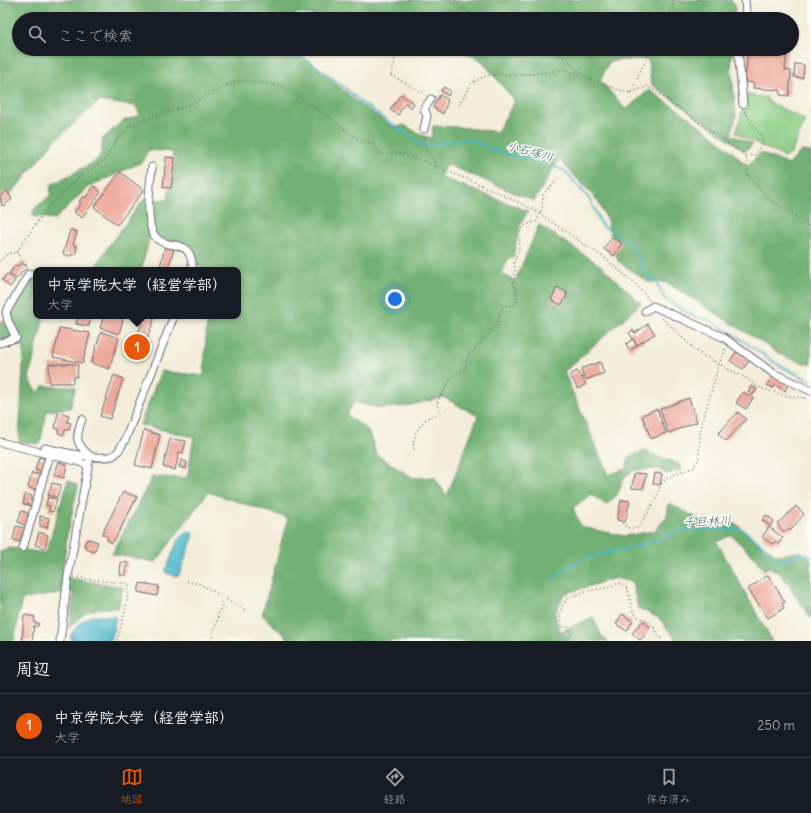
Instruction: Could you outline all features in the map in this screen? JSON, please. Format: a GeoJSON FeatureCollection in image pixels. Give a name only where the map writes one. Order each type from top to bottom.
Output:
{"type":"FeatureCollection","features":[{"type":"Feature","properties":{"kind":"street"},"geometry":{"type":"LineString","coordinates":[[745,0],[746,12]]}},
{"type":"Feature","properties":{"kind":"street"},"geometry":{"type":"LineString","coordinates":[[739,56],[743,104]]}},
{"type":"Feature","properties":{"kind":"street"},"geometry":{"type":"LineString","coordinates":[[424,129],[427,116],[424,109],[431,99]]}},
{"type":"Feature","properties":{"kind":"street"},"geometry":{"type":"LineString","coordinates":[[152,167],[150,204],[152,231],[162,242],[184,247],[189,251],[193,267]]}},
{"type":"Feature","properties":{"kind":"street"},"geometry":{"type":"LineString","coordinates":[[0,343],[16,338],[8,321],[6,312],[32,274]]}},
{"type":"Feature","properties":{"kind":"street"},"geometry":{"type":"LineString","coordinates":[[645,311],[653,306],[661,308],[689,324],[718,334],[773,373],[811,391]]}},
{"type":"Feature","properties":{"kind":"street"},"geometry":{"type":"LineString","coordinates":[[45,448],[90,456],[108,457],[114,455],[125,440],[173,319]]}},
{"type":"Feature","properties":{"kind":"street"},"geometry":{"type":"LineString","coordinates":[[82,419],[77,435],[79,447],[90,456]]}},
{"type":"Feature","properties":{"kind":"street"},"geometry":{"type":"LineString","coordinates":[[0,442],[80,462],[88,466]]}},
{"type":"Feature","properties":{"kind":"street"},"geometry":{"type":"LineString","coordinates":[[23,548],[50,454]]}},
{"type":"Feature","properties":{"kind":"street"},"geometry":{"type":"LineString","coordinates":[[60,641],[68,576],[90,456]]}},
{"type":"Feature","properties":{"kind":"path"},"geometry":{"type":"LineString","coordinates":[[446,0],[469,12]]}},
{"type":"Feature","properties":{"kind":"path"},"geometry":{"type":"LineString","coordinates":[[670,12],[672,9],[673,0]]}},
{"type":"Feature","properties":{"kind":"path"},"geometry":{"type":"LineString","coordinates":[[396,56],[391,75],[420,90],[431,99]]}},
{"type":"Feature","properties":{"kind":"path"},"geometry":{"type":"LineString","coordinates":[[562,56],[567,59],[582,75]]}},
{"type":"Feature","properties":{"kind":"path"},"geometry":{"type":"LineString","coordinates":[[630,93],[648,56]]}},
{"type":"Feature","properties":{"kind":"path"},"geometry":{"type":"LineString","coordinates":[[459,105],[471,84],[486,76],[498,74],[518,75],[564,69],[582,75],[595,82],[630,93],[648,86],[746,156],[754,155],[764,141],[748,117],[743,104]]}},
{"type":"Feature","properties":{"kind":"path"},"geometry":{"type":"LineString","coordinates":[[32,274],[29,267],[19,256],[18,252],[21,244],[47,208],[82,174],[104,161],[116,141],[129,127],[139,121],[187,106],[232,82],[243,81],[282,86],[329,117],[356,138],[372,144],[381,154],[395,153],[407,155],[512,199],[540,214],[603,256],[637,285],[653,306]]}},
{"type":"Feature","properties":{"kind":"path"},"geometry":{"type":"LineString","coordinates":[[425,142],[426,148],[437,167]]}},
{"type":"Feature","properties":{"kind":"path"},"geometry":{"type":"LineString","coordinates":[[746,156],[748,176],[769,200],[791,212],[811,228]]}},
{"type":"Feature","properties":{"kind":"path"},"geometry":{"type":"LineString","coordinates":[[414,449],[414,436],[429,418],[440,413],[437,405],[438,400],[453,376],[465,369],[468,356],[497,325],[502,306],[514,305],[518,296],[513,282],[515,268],[514,261],[519,249],[520,233],[524,226],[537,221],[540,214],[543,195],[558,179]]}},
{"type":"Feature","properties":{"kind":"path"},"geometry":{"type":"LineString","coordinates":[[0,261],[8,254],[18,252]]}},
{"type":"Feature","properties":{"kind":"path"},"geometry":{"type":"LineString","coordinates":[[662,317],[700,354],[744,377],[758,387],[787,396],[811,398]]}},
{"type":"Feature","properties":{"kind":"path"},"geometry":{"type":"LineString","coordinates":[[622,523],[628,528],[638,528],[656,498],[661,484],[668,477],[687,471],[697,464],[701,455],[700,432],[719,364],[729,341]]}},
{"type":"Feature","properties":{"kind":"path"},"geometry":{"type":"LineString","coordinates":[[68,576],[129,584],[126,607],[117,641]]}},
{"type":"Feature","properties":{"kind":"path"},"geometry":{"type":"LineString","coordinates":[[187,581],[202,585],[247,611]]}},
{"type":"Feature","properties":{"kind":"path"},"geometry":{"type":"LineString","coordinates":[[567,641],[571,634],[569,627],[563,628],[560,623],[561,611],[564,602],[585,591],[605,588],[616,583],[622,584],[630,595],[633,611],[638,618],[651,624],[663,641]]}},
{"type":"Feature","properties":{"kind":"path"},"geometry":{"type":"LineString","coordinates":[[211,641],[224,598]]}},
{"type":"Feature","properties":{"kind":"green space"},"geometry":{"type":"Polygon","coordinates":[[[0,0],[731,0],[735,6],[735,12],[12,12],[12,56],[302,56],[362,106],[394,128],[404,125],[423,136],[432,138],[433,126],[459,127],[497,132],[515,101],[481,60],[472,56],[732,56],[731,65],[736,116],[731,135],[753,144],[745,151],[651,84],[648,59],[610,61],[600,80],[626,110],[649,90],[712,135],[747,166],[761,153],[789,165],[801,151],[811,152],[811,365],[785,357],[666,282],[648,282],[618,261],[607,220],[598,201],[559,159],[534,201],[446,164],[440,177],[528,211],[520,225],[513,258],[508,258],[502,274],[515,281],[539,225],[600,265],[641,303],[564,372],[608,475],[627,468],[628,457],[644,451],[679,464],[681,470],[665,474],[659,469],[634,470],[625,476],[617,495],[606,505],[591,494],[573,508],[581,527],[624,536],[655,531],[667,516],[669,503],[695,517],[706,525],[736,524],[776,555],[802,552],[811,561],[811,618],[782,575],[769,567],[764,570],[752,555],[731,535],[717,542],[772,641],[677,641],[659,618],[638,608],[632,582],[615,578],[564,594],[555,614],[560,632],[593,617],[602,637],[608,641],[286,641],[288,638],[262,615],[288,518],[208,492],[156,562],[112,554],[152,477],[187,478],[194,437],[140,425],[161,371],[204,376],[207,319],[241,319],[241,267],[200,267],[190,246],[150,235],[142,267],[95,267],[144,199],[168,200],[173,152],[148,150],[142,162],[88,187],[55,219],[32,216],[35,208],[50,196],[51,185],[96,161],[101,154],[103,138],[123,121],[140,115],[136,106],[99,101],[52,143],[18,186],[0,204],[0,0]],[[443,397],[407,406],[379,408],[354,402],[347,415],[368,431],[377,455],[413,478],[434,477],[447,496],[478,416],[443,397]]]}},
{"type":"Feature","properties":{"kind":"green space"},"geometry":{"type":"Polygon","coordinates":[[[747,95],[767,98],[769,102],[805,120],[791,154],[784,157],[736,133],[747,95]]]}},
{"type":"Feature","properties":{"kind":"green space"},"geometry":{"type":"Polygon","coordinates":[[[31,279],[33,279],[33,319],[43,319],[29,378],[38,394],[43,386],[76,387],[70,408],[47,411],[40,444],[19,442],[24,348],[0,337],[0,321],[13,319],[11,310],[31,279]]]}},
{"type":"Feature","properties":{"kind":"green space"},"geometry":{"type":"Polygon","coordinates":[[[68,480],[78,486],[67,535],[62,577],[123,587],[118,608],[91,610],[81,616],[69,628],[74,592],[22,599],[14,641],[0,641],[0,551],[10,548],[46,553],[68,480]]]}},
{"type":"Feature","properties":{"kind":"water"},"geometry":{"type":"Polygon","coordinates":[[[191,531],[194,535],[179,575],[175,576],[166,573],[166,569],[175,546],[185,533],[191,531]]]}},
{"type":"Feature","properties":{"kind":"water"},"geometry":{"type":"Polygon","coordinates":[[[90,616],[113,616],[116,618],[111,641],[71,641],[71,634],[80,623],[90,616]]]}},
{"type":"Feature","properties":{"kind":"building"},"geometry":{"type":"Polygon","coordinates":[[[747,56],[786,56],[785,70],[791,71],[789,96],[780,95],[780,90],[753,88],[754,83],[745,82],[747,56]]]}},
{"type":"Feature","properties":{"kind":"building"},"geometry":{"type":"Polygon","coordinates":[[[795,64],[804,65],[803,78],[794,77],[795,64]]]}},
{"type":"Feature","properties":{"kind":"building"},"geometry":{"type":"Polygon","coordinates":[[[444,87],[450,91],[448,96],[441,91],[444,87]]]}},
{"type":"Feature","properties":{"kind":"building"},"geometry":{"type":"Polygon","coordinates":[[[401,94],[414,103],[411,108],[405,103],[398,115],[390,110],[401,94]]]}},
{"type":"Feature","properties":{"kind":"building"},"geometry":{"type":"Polygon","coordinates":[[[440,95],[448,100],[443,114],[433,107],[440,95]]]}},
{"type":"Feature","properties":{"kind":"building"},"geometry":{"type":"Polygon","coordinates":[[[166,157],[175,158],[171,188],[163,187],[166,157]]]}},
{"type":"Feature","properties":{"kind":"building"},"geometry":{"type":"Polygon","coordinates":[[[120,172],[144,190],[117,225],[94,207],[120,172]]]}},
{"type":"Feature","properties":{"kind":"building"},"geometry":{"type":"Polygon","coordinates":[[[94,186],[101,192],[82,218],[74,212],[81,203],[79,202],[83,196],[85,198],[94,186]]]}},
{"type":"Feature","properties":{"kind":"building"},"geometry":{"type":"Polygon","coordinates":[[[7,191],[12,199],[2,206],[0,196],[7,191]]]}},
{"type":"Feature","properties":{"kind":"building"},"geometry":{"type":"Polygon","coordinates":[[[70,230],[77,232],[73,245],[77,246],[76,253],[70,256],[63,254],[70,230]]]}},
{"type":"Feature","properties":{"kind":"building"},"geometry":{"type":"Polygon","coordinates":[[[612,237],[622,243],[614,256],[604,249],[612,237]]]}},
{"type":"Feature","properties":{"kind":"building"},"geometry":{"type":"Polygon","coordinates":[[[165,247],[174,250],[168,267],[160,267],[165,247]]]}},
{"type":"Feature","properties":{"kind":"building"},"geometry":{"type":"Polygon","coordinates":[[[21,262],[27,267],[16,279],[9,274],[16,265],[18,266],[21,262]]]}},
{"type":"Feature","properties":{"kind":"building"},"geometry":{"type":"Polygon","coordinates":[[[7,274],[15,281],[10,287],[2,280],[7,274]]]}},
{"type":"Feature","properties":{"kind":"building"},"geometry":{"type":"Polygon","coordinates":[[[557,287],[567,292],[567,296],[561,305],[551,300],[557,287]]]}},
{"type":"Feature","properties":{"kind":"building"},"geometry":{"type":"Polygon","coordinates":[[[77,319],[90,319],[89,326],[76,324],[77,319]]]}},
{"type":"Feature","properties":{"kind":"building"},"geometry":{"type":"Polygon","coordinates":[[[103,319],[123,319],[119,334],[100,328],[103,319]]]}},
{"type":"Feature","properties":{"kind":"building"},"geometry":{"type":"Polygon","coordinates":[[[143,319],[154,319],[140,361],[130,358],[143,319]]]}},
{"type":"Feature","properties":{"kind":"building"},"geometry":{"type":"Polygon","coordinates":[[[648,324],[655,334],[637,345],[629,333],[633,330],[635,333],[648,324]]]}},
{"type":"Feature","properties":{"kind":"building"},"geometry":{"type":"Polygon","coordinates":[[[60,328],[90,333],[83,363],[53,357],[60,328]]]}},
{"type":"Feature","properties":{"kind":"building"},"geometry":{"type":"Polygon","coordinates":[[[101,332],[119,338],[109,369],[91,363],[101,332]]]}},
{"type":"Feature","properties":{"kind":"building"},"geometry":{"type":"Polygon","coordinates":[[[633,339],[637,346],[630,350],[626,344],[633,339]]]}},
{"type":"Feature","properties":{"kind":"building"},"geometry":{"type":"Polygon","coordinates":[[[736,352],[750,360],[743,369],[730,361],[736,352]]]}},
{"type":"Feature","properties":{"kind":"building"},"geometry":{"type":"Polygon","coordinates":[[[600,362],[604,373],[585,380],[581,369],[600,362]]]}},
{"type":"Feature","properties":{"kind":"building"},"geometry":{"type":"Polygon","coordinates":[[[49,364],[78,364],[77,377],[73,377],[73,383],[49,383],[49,364]]]}},
{"type":"Feature","properties":{"kind":"building"},"geometry":{"type":"Polygon","coordinates":[[[577,371],[586,384],[578,389],[570,375],[577,371]]]}},
{"type":"Feature","properties":{"kind":"building"},"geometry":{"type":"Polygon","coordinates":[[[114,375],[123,379],[110,419],[100,416],[114,375]]]}},
{"type":"Feature","properties":{"kind":"building"},"geometry":{"type":"Polygon","coordinates":[[[773,375],[788,384],[785,391],[775,385],[773,388],[767,385],[773,375]]]}},
{"type":"Feature","properties":{"kind":"building"},"geometry":{"type":"Polygon","coordinates":[[[751,386],[757,389],[753,395],[748,392],[751,386]]]}},
{"type":"Feature","properties":{"kind":"building"},"geometry":{"type":"Polygon","coordinates":[[[743,392],[753,398],[746,409],[736,403],[743,392]]]}},
{"type":"Feature","properties":{"kind":"building"},"geometry":{"type":"Polygon","coordinates":[[[689,398],[697,422],[668,433],[660,409],[689,398]]]}},
{"type":"Feature","properties":{"kind":"building"},"geometry":{"type":"Polygon","coordinates":[[[657,409],[666,433],[651,439],[642,415],[657,409]]]}},
{"type":"Feature","properties":{"kind":"building"},"geometry":{"type":"Polygon","coordinates":[[[58,412],[69,415],[67,422],[71,423],[69,430],[65,430],[64,435],[58,433],[59,429],[55,428],[58,412]]]}},
{"type":"Feature","properties":{"kind":"building"},"geometry":{"type":"Polygon","coordinates":[[[738,412],[746,419],[726,441],[718,434],[738,412]]]}},
{"type":"Feature","properties":{"kind":"building"},"geometry":{"type":"Polygon","coordinates":[[[144,430],[160,435],[152,469],[135,465],[144,430]]]}},
{"type":"Feature","properties":{"kind":"building"},"geometry":{"type":"Polygon","coordinates":[[[170,439],[186,441],[183,453],[179,452],[175,470],[163,467],[170,439]]]}},
{"type":"Feature","properties":{"kind":"building"},"geometry":{"type":"Polygon","coordinates":[[[39,457],[48,460],[41,472],[35,470],[39,457]]]}},
{"type":"Feature","properties":{"kind":"building"},"geometry":{"type":"Polygon","coordinates":[[[181,460],[187,462],[186,469],[179,467],[181,460]]]}},
{"type":"Feature","properties":{"kind":"building"},"geometry":{"type":"Polygon","coordinates":[[[59,462],[67,465],[64,478],[54,475],[59,462]]]}},
{"type":"Feature","properties":{"kind":"building"},"geometry":{"type":"Polygon","coordinates":[[[32,473],[40,475],[36,490],[28,487],[32,473]]]}},
{"type":"Feature","properties":{"kind":"building"},"geometry":{"type":"Polygon","coordinates":[[[634,473],[646,474],[643,489],[632,488],[634,473]]]}},
{"type":"Feature","properties":{"kind":"building"},"geometry":{"type":"Polygon","coordinates":[[[655,473],[662,474],[660,485],[653,484],[655,473]]]}},
{"type":"Feature","properties":{"kind":"building"},"geometry":{"type":"Polygon","coordinates":[[[52,483],[61,485],[57,497],[48,495],[52,483]]]}},
{"type":"Feature","properties":{"kind":"building"},"geometry":{"type":"Polygon","coordinates":[[[123,492],[137,497],[112,543],[102,534],[123,492]]]}},
{"type":"Feature","properties":{"kind":"building"},"geometry":{"type":"Polygon","coordinates":[[[25,494],[32,496],[30,501],[34,502],[33,506],[23,504],[25,494]]]}},
{"type":"Feature","properties":{"kind":"building"},"geometry":{"type":"Polygon","coordinates":[[[48,497],[57,499],[53,512],[48,511],[50,506],[46,505],[48,497]]]}},
{"type":"Feature","properties":{"kind":"building"},"geometry":{"type":"Polygon","coordinates":[[[621,500],[630,501],[625,522],[617,520],[621,500]]]}},
{"type":"Feature","properties":{"kind":"building"},"geometry":{"type":"Polygon","coordinates":[[[796,506],[804,514],[791,530],[783,531],[777,524],[796,506]]]}},
{"type":"Feature","properties":{"kind":"building"},"geometry":{"type":"Polygon","coordinates":[[[21,511],[28,513],[27,517],[31,518],[28,527],[18,522],[21,511]]]}},
{"type":"Feature","properties":{"kind":"building"},"geometry":{"type":"Polygon","coordinates":[[[766,515],[774,521],[770,526],[762,520],[766,515]]]}},
{"type":"Feature","properties":{"kind":"building"},"geometry":{"type":"Polygon","coordinates":[[[40,516],[49,518],[47,528],[40,526],[40,516]]]}},
{"type":"Feature","properties":{"kind":"building"},"geometry":{"type":"Polygon","coordinates":[[[16,526],[25,528],[20,542],[13,540],[16,526]]]}},
{"type":"Feature","properties":{"kind":"building"},"geometry":{"type":"Polygon","coordinates":[[[769,527],[783,538],[778,544],[775,542],[772,544],[762,537],[769,527]]]}},
{"type":"Feature","properties":{"kind":"building"},"geometry":{"type":"Polygon","coordinates":[[[39,532],[48,535],[45,548],[35,545],[39,532]]]}},
{"type":"Feature","properties":{"kind":"building"},"geometry":{"type":"Polygon","coordinates":[[[89,539],[98,542],[94,552],[86,549],[84,546],[86,540],[89,539]]]}},
{"type":"Feature","properties":{"kind":"building"},"geometry":{"type":"Polygon","coordinates":[[[121,562],[129,563],[128,567],[126,567],[126,575],[120,575],[121,562]]]}},
{"type":"Feature","properties":{"kind":"building"},"geometry":{"type":"Polygon","coordinates":[[[768,575],[785,602],[782,604],[784,608],[768,618],[748,589],[768,575]]]}},
{"type":"Feature","properties":{"kind":"building"},"geometry":{"type":"Polygon","coordinates":[[[140,583],[159,586],[157,596],[138,592],[140,583]]]}},
{"type":"Feature","properties":{"kind":"building"},"geometry":{"type":"Polygon","coordinates":[[[622,614],[633,621],[627,631],[616,624],[622,614]]]}},
{"type":"Feature","properties":{"kind":"building"},"geometry":{"type":"Polygon","coordinates":[[[24,615],[35,617],[34,623],[39,623],[38,626],[34,626],[32,641],[22,641],[24,615]]]}},
{"type":"Feature","properties":{"kind":"building"},"geometry":{"type":"Polygon","coordinates":[[[643,621],[650,627],[645,634],[646,635],[640,640],[632,633],[643,621]]]}},
{"type":"Feature","properties":{"kind":"waterway","name":"小石塚川"},"geometry":{"type":"LineString","coordinates":[[300,56],[333,78],[368,107],[422,145],[466,138],[501,153],[546,163],[565,171],[590,200],[602,226],[629,241],[639,257],[643,270],[656,282],[664,298],[691,315],[709,320],[733,334],[777,364],[811,381]]}},
{"type":"Feature","properties":{"kind":"waterway","name":"千旦林川"},"geometry":{"type":"LineString","coordinates":[[552,577],[585,558],[642,545],[681,530],[742,529],[774,557],[781,560],[788,560],[799,554],[806,554],[811,558]]}},
{"type":"Feature","properties":{"kind":"place","name":"中京学院大学（経営学部）"},"geometry":{"type":"Point","coordinates":[137,347]}}]}
